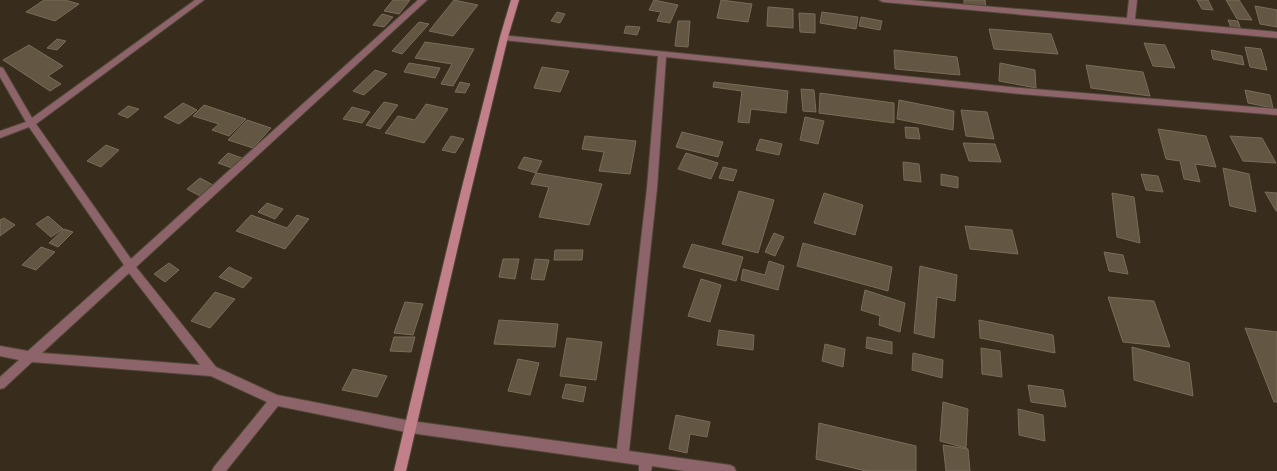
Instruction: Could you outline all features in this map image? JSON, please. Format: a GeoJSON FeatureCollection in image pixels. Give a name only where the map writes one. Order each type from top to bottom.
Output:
{"type":"FeatureCollection","features":[{"type":"Feature","properties":{"kind":"main road"},"geometry":{"type":"LineString","coordinates":[[400,471],[504,37],[515,0]]}},
{"type":"Feature","properties":{"kind":"street"},"geometry":{"type":"LineString","coordinates":[[0,135],[31,124],[200,0]]}},
{"type":"Feature","properties":{"kind":"street"},"geometry":{"type":"LineString","coordinates":[[0,384],[424,0]]}},
{"type":"Feature","properties":{"kind":"street"},"geometry":{"type":"LineString","coordinates":[[882,0],[1277,35]]}},
{"type":"Feature","properties":{"kind":"street"},"geometry":{"type":"LineString","coordinates":[[1132,21],[1133,0]]}},
{"type":"Feature","properties":{"kind":"street"},"geometry":{"type":"LineString","coordinates":[[504,37],[1020,92],[1277,112]]}},
{"type":"Feature","properties":{"kind":"street"},"geometry":{"type":"LineString","coordinates":[[622,457],[652,188],[662,54]]}},
{"type":"Feature","properties":{"kind":"street"},"geometry":{"type":"LineString","coordinates":[[0,70],[31,124],[130,266],[212,370]]}},
{"type":"Feature","properties":{"kind":"street"},"geometry":{"type":"LineString","coordinates":[[0,352],[212,370],[276,400],[411,427],[622,457],[645,466],[730,471]]}},
{"type":"Feature","properties":{"kind":"street"},"geometry":{"type":"LineString","coordinates":[[218,471],[276,400]]}},
{"type":"Feature","properties":{"kind":"building"},"geometry":{"type":"Polygon","coordinates":[[[44,0],[65,0],[79,4],[55,21],[26,12],[44,0]]]}},
{"type":"Feature","properties":{"kind":"building"},"geometry":{"type":"Polygon","coordinates":[[[393,0],[410,0],[399,14],[384,11],[393,0]]]}},
{"type":"Feature","properties":{"kind":"building"},"geometry":{"type":"Polygon","coordinates":[[[454,0],[478,5],[453,36],[429,31],[454,0]]]}},
{"type":"Feature","properties":{"kind":"building"},"geometry":{"type":"Polygon","coordinates":[[[654,0],[678,5],[670,23],[657,21],[661,12],[649,10],[654,0]]]}},
{"type":"Feature","properties":{"kind":"building"},"geometry":{"type":"Polygon","coordinates":[[[721,0],[752,4],[748,22],[717,18],[721,0]]]}},
{"type":"Feature","properties":{"kind":"building"},"geometry":{"type":"Polygon","coordinates":[[[964,0],[985,0],[986,7],[964,4],[964,0]]]}},
{"type":"Feature","properties":{"kind":"building"},"geometry":{"type":"Polygon","coordinates":[[[1197,0],[1208,0],[1213,10],[1202,9],[1197,0]]]}},
{"type":"Feature","properties":{"kind":"building"},"geometry":{"type":"Polygon","coordinates":[[[1226,0],[1239,0],[1252,20],[1237,19],[1226,0]]]}},
{"type":"Feature","properties":{"kind":"building"},"geometry":{"type":"Polygon","coordinates":[[[1255,6],[1277,10],[1277,27],[1260,24],[1255,6]]]}},
{"type":"Feature","properties":{"kind":"building"},"geometry":{"type":"Polygon","coordinates":[[[768,7],[793,9],[793,28],[767,26],[768,7]]]}},
{"type":"Feature","properties":{"kind":"building"},"geometry":{"type":"Polygon","coordinates":[[[557,12],[565,14],[560,23],[551,21],[557,12]]]}},
{"type":"Feature","properties":{"kind":"building"},"geometry":{"type":"Polygon","coordinates":[[[822,12],[858,17],[856,29],[820,23],[822,12]]]}},
{"type":"Feature","properties":{"kind":"building"},"geometry":{"type":"Polygon","coordinates":[[[799,13],[815,14],[815,33],[800,32],[799,13]]]}},
{"type":"Feature","properties":{"kind":"building"},"geometry":{"type":"Polygon","coordinates":[[[382,14],[393,17],[384,27],[373,25],[382,14]]]}},
{"type":"Feature","properties":{"kind":"building"},"geometry":{"type":"Polygon","coordinates":[[[861,17],[882,21],[880,30],[859,26],[861,17]]]}},
{"type":"Feature","properties":{"kind":"building"},"geometry":{"type":"Polygon","coordinates":[[[1228,20],[1238,21],[1241,30],[1231,28],[1228,20]]]}},
{"type":"Feature","properties":{"kind":"building"},"geometry":{"type":"Polygon","coordinates":[[[678,21],[690,21],[688,47],[675,46],[678,21]]]}},
{"type":"Feature","properties":{"kind":"building"},"geometry":{"type":"Polygon","coordinates":[[[419,22],[429,24],[402,54],[392,51],[419,22]]]}},
{"type":"Feature","properties":{"kind":"building"},"geometry":{"type":"Polygon","coordinates":[[[626,26],[640,27],[637,35],[624,33],[626,26]]]}},
{"type":"Feature","properties":{"kind":"building"},"geometry":{"type":"Polygon","coordinates":[[[989,29],[1051,34],[1058,54],[994,49],[989,29]]]}},
{"type":"Feature","properties":{"kind":"building"},"geometry":{"type":"Polygon","coordinates":[[[57,39],[66,41],[57,50],[47,48],[57,39]]]}},
{"type":"Feature","properties":{"kind":"building"},"geometry":{"type":"Polygon","coordinates":[[[425,42],[474,49],[453,86],[441,84],[452,64],[415,58],[425,42]]]}},
{"type":"Feature","properties":{"kind":"building"},"geometry":{"type":"Polygon","coordinates":[[[1144,43],[1165,45],[1175,68],[1153,66],[1144,43]]]}},
{"type":"Feature","properties":{"kind":"building"},"geometry":{"type":"Polygon","coordinates":[[[29,45],[63,66],[48,76],[61,84],[50,91],[3,60],[29,45]]]}},
{"type":"Feature","properties":{"kind":"building"},"geometry":{"type":"Polygon","coordinates":[[[1245,47],[1261,49],[1267,70],[1250,67],[1245,47]]]}},
{"type":"Feature","properties":{"kind":"building"},"geometry":{"type":"Polygon","coordinates":[[[894,50],[957,57],[960,75],[895,69],[894,50]]]}},
{"type":"Feature","properties":{"kind":"building"},"geometry":{"type":"Polygon","coordinates":[[[1211,50],[1242,56],[1244,65],[1213,59],[1211,50]]]}},
{"type":"Feature","properties":{"kind":"building"},"geometry":{"type":"Polygon","coordinates":[[[409,63],[440,68],[435,78],[404,72],[409,63]]]}},
{"type":"Feature","properties":{"kind":"building"},"geometry":{"type":"Polygon","coordinates":[[[1000,63],[1035,70],[1036,88],[999,81],[1000,63]]]}},
{"type":"Feature","properties":{"kind":"building"},"geometry":{"type":"Polygon","coordinates":[[[1086,65],[1143,72],[1150,96],[1091,88],[1086,65]]]}},
{"type":"Feature","properties":{"kind":"building"},"geometry":{"type":"Polygon","coordinates":[[[542,67],[569,71],[560,92],[534,88],[542,67]]]}},
{"type":"Feature","properties":{"kind":"building"},"geometry":{"type":"Polygon","coordinates":[[[375,70],[387,74],[364,95],[353,91],[375,70]]]}},
{"type":"Feature","properties":{"kind":"building"},"geometry":{"type":"Polygon","coordinates":[[[460,82],[470,84],[465,93],[455,92],[460,82]]]}},
{"type":"Feature","properties":{"kind":"building"},"geometry":{"type":"Polygon","coordinates":[[[714,82],[788,91],[786,113],[751,109],[749,123],[738,122],[742,91],[713,87],[714,82]]]}},
{"type":"Feature","properties":{"kind":"building"},"geometry":{"type":"Polygon","coordinates":[[[801,89],[814,90],[816,112],[803,111],[801,89]]]}},
{"type":"Feature","properties":{"kind":"building"},"geometry":{"type":"Polygon","coordinates":[[[1245,90],[1270,95],[1273,108],[1248,103],[1245,90]]]}},
{"type":"Feature","properties":{"kind":"building"},"geometry":{"type":"Polygon","coordinates":[[[820,93],[894,103],[894,123],[819,113],[820,93]]]}},
{"type":"Feature","properties":{"kind":"building"},"geometry":{"type":"Polygon","coordinates":[[[899,100],[954,111],[953,130],[897,119],[899,100]]]}},
{"type":"Feature","properties":{"kind":"building"},"geometry":{"type":"Polygon","coordinates":[[[384,102],[398,105],[380,129],[366,125],[384,102]]]}},
{"type":"Feature","properties":{"kind":"building"},"geometry":{"type":"Polygon","coordinates":[[[183,103],[197,110],[179,124],[164,117],[183,103]]]}},
{"type":"Feature","properties":{"kind":"building"},"geometry":{"type":"Polygon","coordinates":[[[426,104],[448,109],[424,143],[385,133],[398,116],[415,120],[426,104]]]}},
{"type":"Feature","properties":{"kind":"building"},"geometry":{"type":"Polygon","coordinates":[[[204,105],[246,119],[229,136],[212,130],[219,124],[193,116],[204,105]]]}},
{"type":"Feature","properties":{"kind":"building"},"geometry":{"type":"Polygon","coordinates":[[[128,106],[139,109],[128,118],[118,114],[128,106]]]}},
{"type":"Feature","properties":{"kind":"building"},"geometry":{"type":"Polygon","coordinates":[[[352,107],[370,112],[362,123],[343,119],[352,107]]]}},
{"type":"Feature","properties":{"kind":"building"},"geometry":{"type":"Polygon","coordinates":[[[961,110],[987,112],[994,139],[966,136],[961,110]]]}},
{"type":"Feature","properties":{"kind":"building"},"geometry":{"type":"Polygon","coordinates":[[[805,117],[824,121],[818,144],[800,140],[805,117]]]}},
{"type":"Feature","properties":{"kind":"building"},"geometry":{"type":"Polygon","coordinates":[[[247,120],[271,128],[253,148],[228,140],[247,120]]]}},
{"type":"Feature","properties":{"kind":"building"},"geometry":{"type":"Polygon","coordinates":[[[905,127],[918,128],[920,139],[906,138],[905,127]]]}},
{"type":"Feature","properties":{"kind":"building"},"geometry":{"type":"Polygon","coordinates":[[[1158,129],[1206,136],[1216,167],[1195,164],[1200,182],[1184,179],[1180,161],[1166,159],[1158,129]]]}},
{"type":"Feature","properties":{"kind":"building"},"geometry":{"type":"Polygon","coordinates":[[[682,132],[723,142],[718,157],[676,147],[682,132]]]}},
{"type":"Feature","properties":{"kind":"building"},"geometry":{"type":"Polygon","coordinates":[[[451,136],[464,139],[455,153],[442,150],[451,136]]]}},
{"type":"Feature","properties":{"kind":"building"},"geometry":{"type":"Polygon","coordinates":[[[585,136],[636,141],[630,174],[599,171],[604,152],[582,149],[585,136]]]}},
{"type":"Feature","properties":{"kind":"building"},"geometry":{"type":"Polygon","coordinates":[[[1230,136],[1262,138],[1276,163],[1243,161],[1230,136]]]}},
{"type":"Feature","properties":{"kind":"building"},"geometry":{"type":"Polygon","coordinates":[[[760,139],[782,144],[779,155],[756,150],[760,139]]]}},
{"type":"Feature","properties":{"kind":"building"},"geometry":{"type":"Polygon","coordinates":[[[963,143],[995,144],[1001,162],[969,161],[963,143]]]}},
{"type":"Feature","properties":{"kind":"building"},"geometry":{"type":"Polygon","coordinates":[[[106,145],[119,150],[101,167],[87,161],[106,145]]]}},
{"type":"Feature","properties":{"kind":"building"},"geometry":{"type":"Polygon","coordinates":[[[228,153],[242,158],[232,168],[218,163],[228,153]]]}},
{"type":"Feature","properties":{"kind":"building"},"geometry":{"type":"Polygon","coordinates":[[[686,153],[718,163],[711,179],[678,169],[686,153]]]}},
{"type":"Feature","properties":{"kind":"building"},"geometry":{"type":"Polygon","coordinates":[[[524,157],[542,161],[536,173],[518,168],[524,157]]]}},
{"type":"Feature","properties":{"kind":"building"},"geometry":{"type":"Polygon","coordinates":[[[903,162],[919,164],[921,182],[904,180],[903,162]]]}},
{"type":"Feature","properties":{"kind":"building"},"geometry":{"type":"Polygon","coordinates":[[[723,167],[737,170],[733,181],[719,178],[723,167]]]}},
{"type":"Feature","properties":{"kind":"building"},"geometry":{"type":"Polygon","coordinates":[[[1223,168],[1249,174],[1256,212],[1230,206],[1223,168]]]}},
{"type":"Feature","properties":{"kind":"building"},"geometry":{"type":"Polygon","coordinates":[[[536,173],[602,184],[589,225],[539,217],[549,187],[531,184],[536,173]]]}},
{"type":"Feature","properties":{"kind":"building"},"geometry":{"type":"Polygon","coordinates":[[[941,174],[958,177],[958,188],[941,185],[941,174]]]}},
{"type":"Feature","properties":{"kind":"building"},"geometry":{"type":"Polygon","coordinates":[[[1141,174],[1158,176],[1163,192],[1146,190],[1141,174]]]}},
{"type":"Feature","properties":{"kind":"building"},"geometry":{"type":"Polygon","coordinates":[[[200,178],[213,185],[200,196],[187,189],[200,178]]]}},
{"type":"Feature","properties":{"kind":"building"},"geometry":{"type":"Polygon","coordinates":[[[739,191],[774,200],[758,253],[722,244],[739,191]]]}},
{"type":"Feature","properties":{"kind":"building"},"geometry":{"type":"Polygon","coordinates":[[[1265,192],[1277,193],[1277,211],[1276,211],[1265,192]]]}},
{"type":"Feature","properties":{"kind":"building"},"geometry":{"type":"Polygon","coordinates":[[[824,193],[863,205],[855,235],[814,223],[824,193]]]}},
{"type":"Feature","properties":{"kind":"building"},"geometry":{"type":"Polygon","coordinates":[[[1112,193],[1134,197],[1140,243],[1117,237],[1112,193]]]}},
{"type":"Feature","properties":{"kind":"building"},"geometry":{"type":"Polygon","coordinates":[[[267,203],[283,209],[275,219],[258,212],[267,203]]]}},
{"type":"Feature","properties":{"kind":"building"},"geometry":{"type":"Polygon","coordinates":[[[251,215],[287,228],[297,215],[309,219],[285,249],[236,231],[251,215]]]}},
{"type":"Feature","properties":{"kind":"building"},"geometry":{"type":"Polygon","coordinates":[[[48,216],[63,229],[51,237],[36,224],[48,216]]]}},
{"type":"Feature","properties":{"kind":"building"},"geometry":{"type":"Polygon","coordinates":[[[4,218],[15,225],[0,236],[0,220],[4,218]]]}},
{"type":"Feature","properties":{"kind":"building"},"geometry":{"type":"Polygon","coordinates":[[[965,226],[1012,230],[1018,254],[970,249],[965,226]]]}},
{"type":"Feature","properties":{"kind":"building"},"geometry":{"type":"Polygon","coordinates":[[[64,229],[73,232],[58,247],[49,243],[64,229]]]}},
{"type":"Feature","properties":{"kind":"building"},"geometry":{"type":"Polygon","coordinates":[[[774,233],[784,237],[775,256],[765,252],[774,233]]]}},
{"type":"Feature","properties":{"kind":"building"},"geometry":{"type":"Polygon","coordinates":[[[803,243],[892,267],[888,291],[797,266],[803,243]]]}},
{"type":"Feature","properties":{"kind":"building"},"geometry":{"type":"Polygon","coordinates":[[[692,244],[743,257],[736,281],[683,267],[692,244]]]}},
{"type":"Feature","properties":{"kind":"building"},"geometry":{"type":"Polygon","coordinates":[[[41,247],[55,252],[36,270],[22,265],[41,247]]]}},
{"type":"Feature","properties":{"kind":"building"},"geometry":{"type":"Polygon","coordinates":[[[555,250],[583,250],[582,260],[554,260],[555,250]]]}},
{"type":"Feature","properties":{"kind":"building"},"geometry":{"type":"Polygon","coordinates":[[[1104,252],[1123,255],[1128,274],[1109,271],[1104,252]]]}},
{"type":"Feature","properties":{"kind":"building"},"geometry":{"type":"Polygon","coordinates":[[[503,259],[519,259],[515,279],[499,277],[503,259]]]}},
{"type":"Feature","properties":{"kind":"building"},"geometry":{"type":"Polygon","coordinates":[[[535,259],[549,260],[544,280],[531,279],[535,259]]]}},
{"type":"Feature","properties":{"kind":"building"},"geometry":{"type":"Polygon","coordinates":[[[769,261],[784,266],[778,290],[741,280],[743,269],[765,275],[769,261]]]}},
{"type":"Feature","properties":{"kind":"building"},"geometry":{"type":"Polygon","coordinates":[[[169,263],[179,270],[165,282],[154,274],[169,263]]]}},
{"type":"Feature","properties":{"kind":"building"},"geometry":{"type":"Polygon","coordinates":[[[920,266],[957,275],[955,301],[937,297],[934,338],[914,333],[920,266]]]}},
{"type":"Feature","properties":{"kind":"building"},"geometry":{"type":"Polygon","coordinates":[[[229,267],[252,278],[243,288],[219,277],[229,267]]]}},
{"type":"Feature","properties":{"kind":"building"},"geometry":{"type":"Polygon","coordinates":[[[701,279],[721,285],[710,322],[688,316],[701,279]]]}},
{"type":"Feature","properties":{"kind":"building"},"geometry":{"type":"Polygon","coordinates":[[[865,290],[905,303],[900,332],[879,325],[880,316],[861,310],[865,290]]]}},
{"type":"Feature","properties":{"kind":"building"},"geometry":{"type":"Polygon","coordinates":[[[215,292],[235,299],[210,328],[191,321],[215,292]]]}},
{"type":"Feature","properties":{"kind":"building"},"geometry":{"type":"Polygon","coordinates":[[[1108,297],[1154,301],[1170,347],[1123,342],[1108,297]]]}},
{"type":"Feature","properties":{"kind":"building"},"geometry":{"type":"Polygon","coordinates":[[[405,302],[423,304],[413,335],[394,333],[405,302]]]}},
{"type":"Feature","properties":{"kind":"building"},"geometry":{"type":"Polygon","coordinates":[[[499,320],[558,324],[555,347],[494,344],[499,320]]]}},
{"type":"Feature","properties":{"kind":"building"},"geometry":{"type":"Polygon","coordinates":[[[979,320],[1053,335],[1055,353],[980,338],[979,320]]]}},
{"type":"Feature","properties":{"kind":"building"},"geometry":{"type":"Polygon","coordinates":[[[1245,328],[1277,332],[1277,402],[1274,402],[1245,328]]]}},
{"type":"Feature","properties":{"kind":"building"},"geometry":{"type":"Polygon","coordinates":[[[719,330],[754,335],[753,350],[717,345],[719,330]]]}},
{"type":"Feature","properties":{"kind":"building"},"geometry":{"type":"Polygon","coordinates":[[[394,337],[415,337],[411,352],[390,351],[394,337]]]}},
{"type":"Feature","properties":{"kind":"building"},"geometry":{"type":"Polygon","coordinates":[[[867,337],[892,342],[892,354],[866,348],[867,337]]]}},
{"type":"Feature","properties":{"kind":"building"},"geometry":{"type":"Polygon","coordinates":[[[567,338],[602,342],[596,380],[560,376],[567,338]]]}},
{"type":"Feature","properties":{"kind":"building"},"geometry":{"type":"Polygon","coordinates":[[[825,344],[845,349],[843,367],[822,361],[825,344]]]}},
{"type":"Feature","properties":{"kind":"building"},"geometry":{"type":"Polygon","coordinates":[[[1132,347],[1189,363],[1193,396],[1134,380],[1132,347]]]}},
{"type":"Feature","properties":{"kind":"building"},"geometry":{"type":"Polygon","coordinates":[[[981,348],[1000,351],[1002,377],[982,374],[981,348]]]}},
{"type":"Feature","properties":{"kind":"building"},"geometry":{"type":"Polygon","coordinates":[[[913,353],[943,360],[942,378],[912,370],[913,353]]]}},
{"type":"Feature","properties":{"kind":"building"},"geometry":{"type":"Polygon","coordinates":[[[518,359],[539,363],[530,395],[508,391],[518,359]]]}},
{"type":"Feature","properties":{"kind":"building"},"geometry":{"type":"Polygon","coordinates":[[[353,369],[387,376],[377,397],[342,390],[353,369]]]}},
{"type":"Feature","properties":{"kind":"building"},"geometry":{"type":"Polygon","coordinates":[[[566,384],[586,387],[583,402],[562,398],[566,384]]]}},
{"type":"Feature","properties":{"kind":"building"},"geometry":{"type":"Polygon","coordinates":[[[1028,385],[1063,390],[1066,407],[1031,402],[1028,385]]]}},
{"type":"Feature","properties":{"kind":"building"},"geometry":{"type":"Polygon","coordinates":[[[943,402],[968,409],[966,448],[940,441],[943,402]]]}},
{"type":"Feature","properties":{"kind":"building"},"geometry":{"type":"Polygon","coordinates":[[[1018,409],[1043,415],[1045,441],[1019,435],[1018,409]]]}},
{"type":"Feature","properties":{"kind":"building"},"geometry":{"type":"Polygon","coordinates":[[[676,415],[710,422],[707,437],[690,434],[687,453],[669,449],[676,415]]]}},
{"type":"Feature","properties":{"kind":"building"},"geometry":{"type":"Polygon","coordinates":[[[819,423],[916,446],[916,471],[866,471],[816,459],[819,423]]]}},
{"type":"Feature","properties":{"kind":"building"},"geometry":{"type":"Polygon","coordinates":[[[943,445],[968,449],[970,471],[946,471],[943,445]]]}}]}
